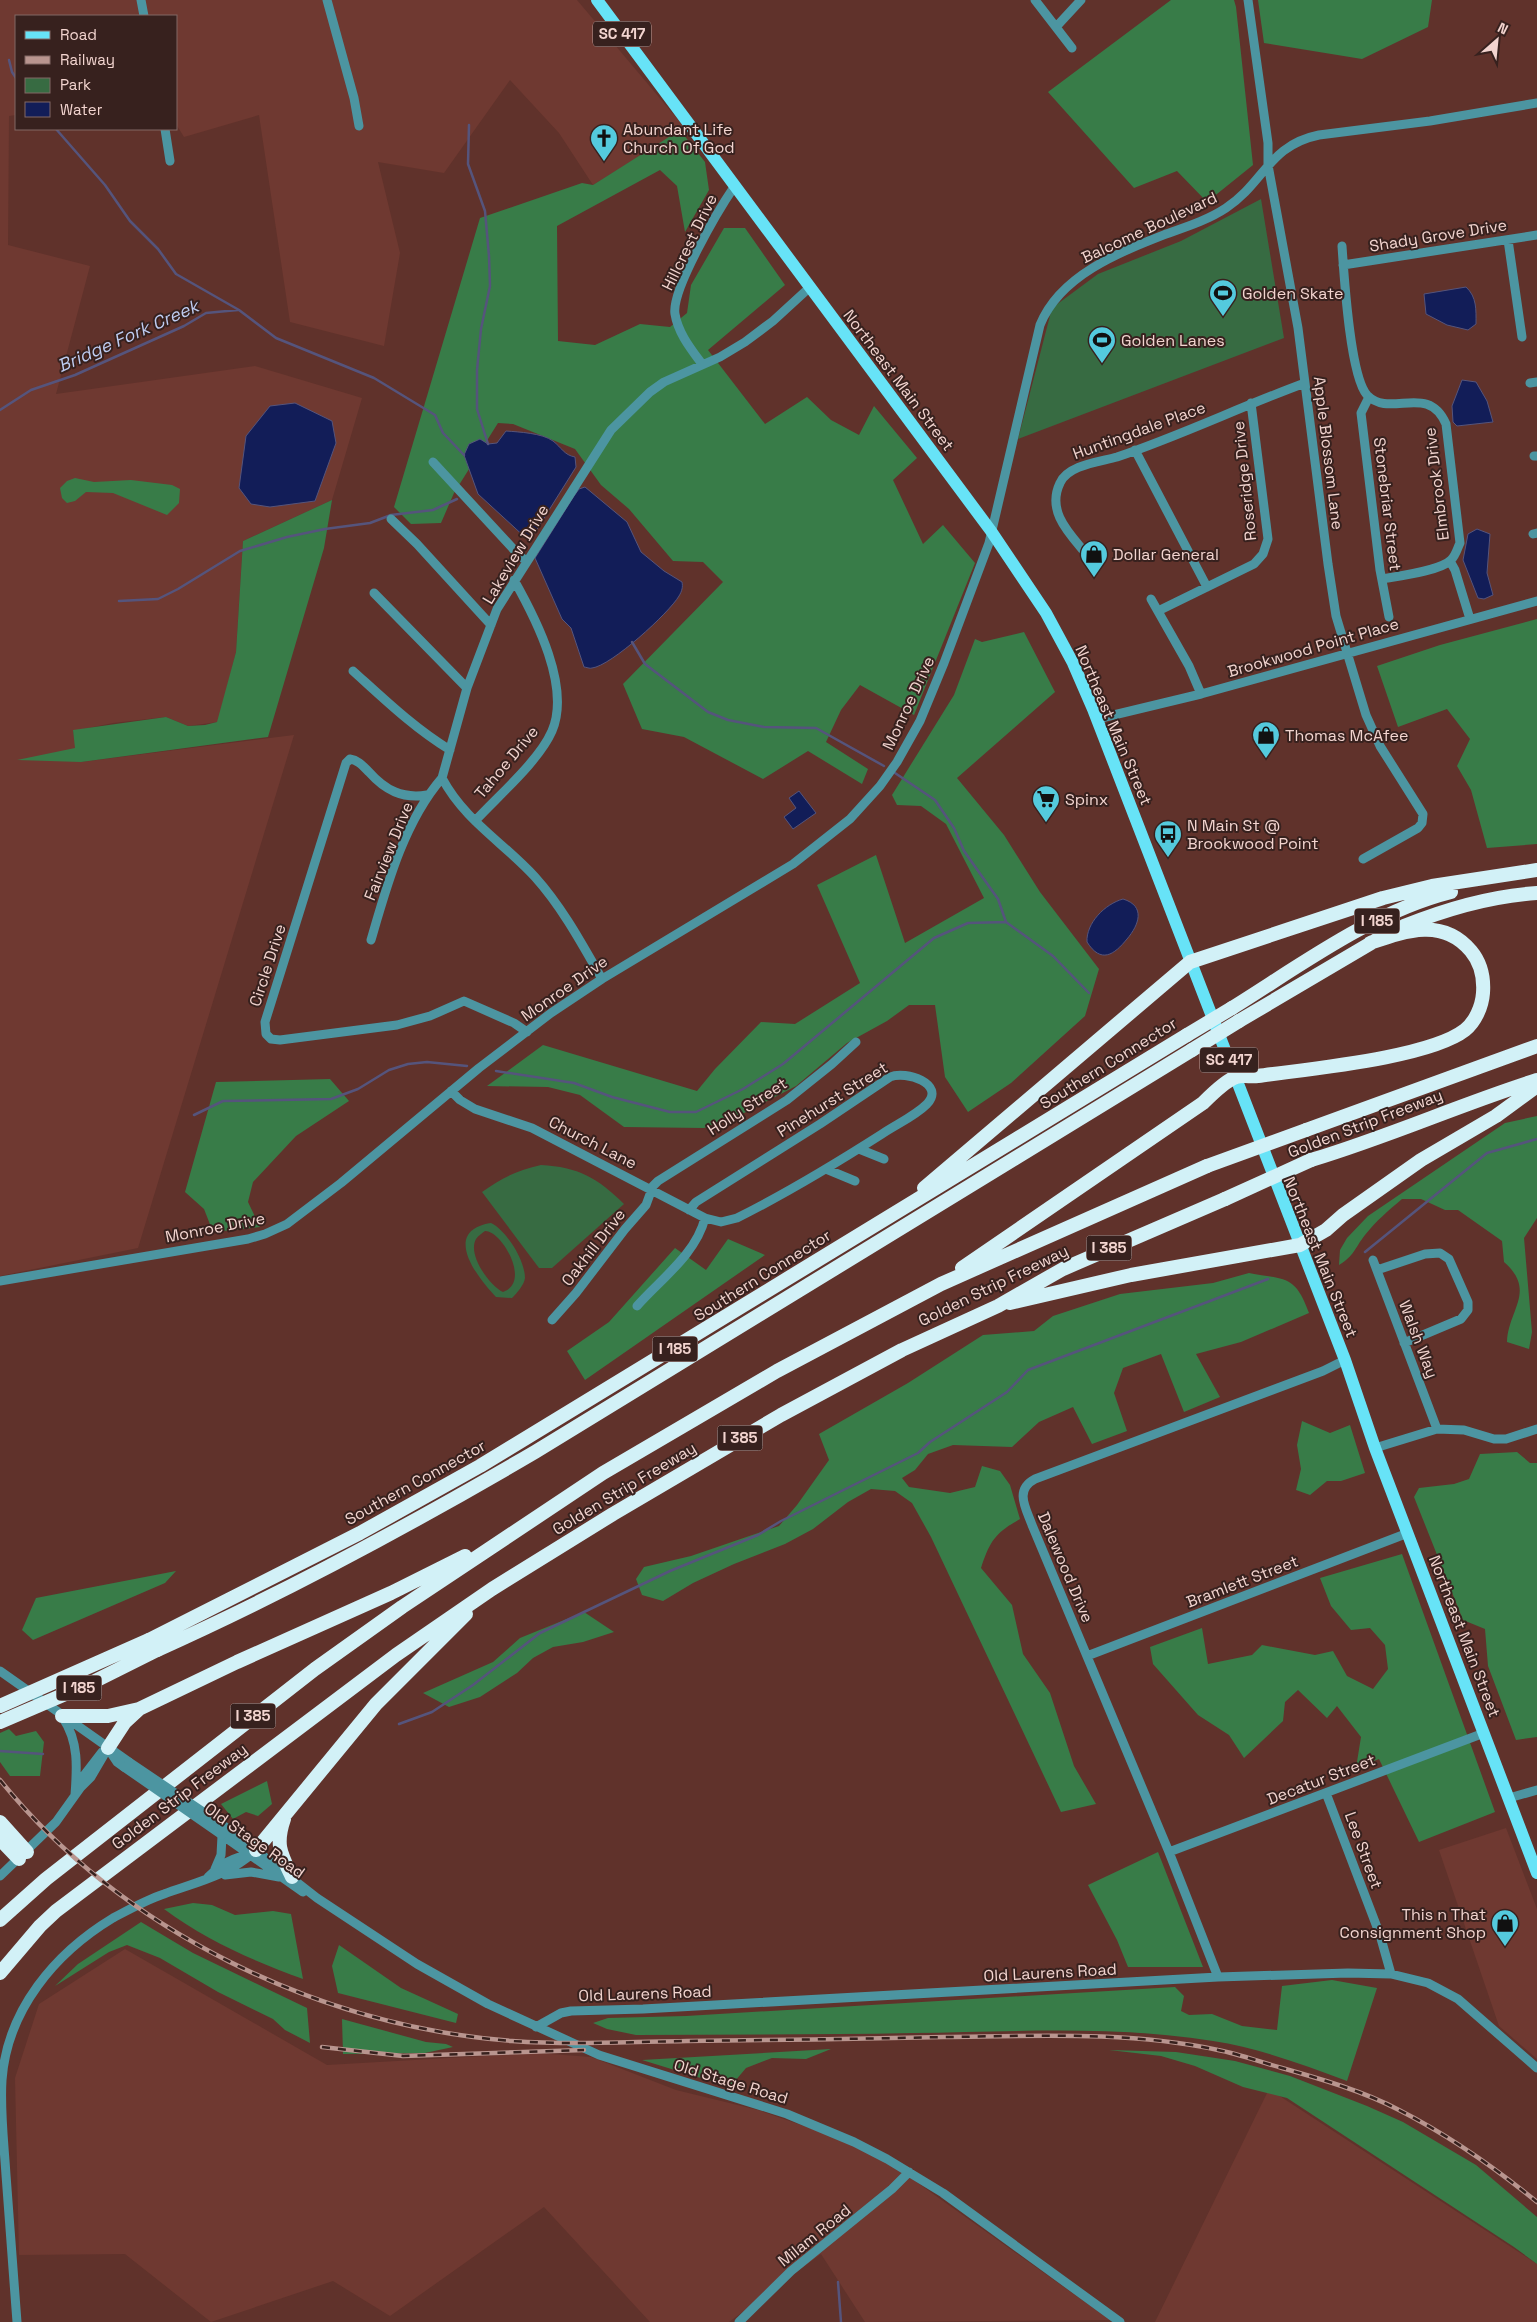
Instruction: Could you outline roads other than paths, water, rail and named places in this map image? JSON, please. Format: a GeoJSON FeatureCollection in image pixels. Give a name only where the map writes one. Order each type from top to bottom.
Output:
{"type":"FeatureCollection","features":[{"type":"Feature","properties":{"kind":"highway"},"geometry":{"type":"LineString","coordinates":[[892,1216],[1190,962],[1383,898],[1440,885],[1537,870]]}},
{"type":"Feature","properties":{"kind":"highway","name":"Southern Connector"},"geometry":{"type":"LineString","coordinates":[[0,1722],[90,1683],[153,1645],[480,1466],[1354,933],[1400,909],[1434,896],[1537,870]]}},
{"type":"Feature","properties":{"kind":"highway","name":"Southern Connector"},"geometry":{"type":"LineString","coordinates":[[0,1706],[273,1596],[457,1498],[1370,943],[1424,918],[1459,907],[1494,899],[1537,894]]}},
{"type":"Feature","properties":{"kind":"highway"},"geometry":{"type":"LineString","coordinates":[[941,1284],[992,1245],[1203,1103],[1234,1078],[1356,1062],[1404,1052],[1436,1044],[1458,1034],[1468,1026],[1480,1008],[1484,982],[1474,955],[1465,945],[1442,931],[1423,928],[1401,932],[1370,943]]}},
{"type":"Feature","properties":{"kind":"highway","name":"Golden Strip Freeway"},"geometry":{"type":"LineString","coordinates":[[0,1920],[46,1879],[315,1669],[603,1473],[668,1433],[777,1371],[941,1284],[1207,1166],[1537,1046]]}},
{"type":"Feature","properties":{"kind":"highway","name":"Golden Strip Freeway"},"geometry":{"type":"LineString","coordinates":[[0,1973],[40,1926],[56,1911],[163,1832],[342,1694],[492,1589],[613,1514],[781,1415],[902,1350],[998,1306],[1063,1269],[1311,1160],[1352,1148],[1485,1096],[1537,1080]]}},
{"type":"Feature","properties":{"kind":"highway"},"geometry":{"type":"LineString","coordinates":[[998,1306],[1131,1275],[1300,1245],[1326,1230],[1343,1215],[1421,1160],[1496,1116],[1537,1086]]}},
{"type":"Feature","properties":{"kind":"highway"},"geometry":{"type":"LineString","coordinates":[[62,1716],[108,1716],[140,1709],[229,1665],[391,1593],[519,1529]]}},
{"type":"Feature","properties":{"kind":"highway"},"geometry":{"type":"LineString","coordinates":[[253,1853],[376,1704],[492,1589]]}},
{"type":"Feature","properties":{"kind":"highway"},"geometry":{"type":"LineString","coordinates":[[108,1748],[126,1722],[140,1709]]}},
{"type":"Feature","properties":{"kind":"highway"},"geometry":{"type":"LineString","coordinates":[[286,1812],[278,1836],[287,1877]]}},
{"type":"Feature","properties":{"kind":"highway"},"geometry":{"type":"LineString","coordinates":[[0,1822],[23,1856]]}},
{"type":"Feature","properties":{"kind":"highway"},"geometry":{"type":"LineString","coordinates":[[0,1839],[23,1856]]}},
{"type":"Feature","properties":{"kind":"main road","name":"SC 417"},"geometry":{"type":"LineString","coordinates":[[597,0],[809,288]]}},
{"type":"Feature","properties":{"kind":"main road","name":"Northeast Main Street"},"geometry":{"type":"LineString","coordinates":[[809,288],[991,531],[1046,613],[1073,663],[1097,719],[1300,1245],[1375,1448],[1537,1873]]}},
{"type":"Feature","properties":{"kind":"street"},"geometry":{"type":"LineString","coordinates":[[141,0],[144,15]]}},
{"type":"Feature","properties":{"kind":"street"},"geometry":{"type":"LineString","coordinates":[[327,0],[354,98],[358,126]]}},
{"type":"Feature","properties":{"kind":"street"},"geometry":{"type":"LineString","coordinates":[[1035,0],[1072,48]]}},
{"type":"Feature","properties":{"kind":"street"},"geometry":{"type":"LineString","coordinates":[[1056,27],[1081,0]]}},
{"type":"Feature","properties":{"kind":"street","name":"Apple Blossom Lane"},"geometry":{"type":"LineString","coordinates":[[1248,0],[1268,143],[1268,165],[1298,328],[1336,616],[1360,699],[1380,746],[1422,810],[1424,818],[1418,828],[1363,859]]}},
{"type":"Feature","properties":{"kind":"street","name":"Balcome Boulevard"},"geometry":{"type":"LineString","coordinates":[[991,531],[1038,333],[1044,316],[1053,301],[1073,282],[1101,264],[1148,241],[1206,219],[1224,210],[1246,191],[1284,149],[1310,137],[1537,104]]}},
{"type":"Feature","properties":{"kind":"street"},"geometry":{"type":"LineString","coordinates":[[165,130],[170,161]]}},
{"type":"Feature","properties":{"kind":"street","name":"Hillcrest Drive"},"geometry":{"type":"LineString","coordinates":[[702,364],[682,334],[675,313],[676,299],[696,254],[723,203],[734,187]]}},
{"type":"Feature","properties":{"kind":"street","name":"Shady Grove Drive"},"geometry":{"type":"LineString","coordinates":[[1343,265],[1537,235]]}},
{"type":"Feature","properties":{"kind":"street"},"geometry":{"type":"LineString","coordinates":[[1508,240],[1522,337]]}},
{"type":"Feature","properties":{"kind":"street"},"geometry":{"type":"LineString","coordinates":[[1342,246],[1355,365],[1362,388],[1369,397]]}},
{"type":"Feature","properties":{"kind":"street","name":"Lakeview Drive"},"geometry":{"type":"LineString","coordinates":[[442,778],[467,688],[503,597],[601,444],[623,416],[637,402],[664,382],[720,357],[745,342],[773,321],[809,288]]}},
{"type":"Feature","properties":{"kind":"street","name":"Huntingdale Place"},"geometry":{"type":"LineString","coordinates":[[1083,550],[1064,526],[1055,507],[1060,482],[1074,469],[1135,450],[1305,382]]}},
{"type":"Feature","properties":{"kind":"street","name":"Elmbrook Drive"},"geometry":{"type":"LineString","coordinates":[[1369,397],[1387,403],[1425,402],[1442,415],[1446,424],[1460,543],[1450,561],[1440,566],[1382,579]]}},
{"type":"Feature","properties":{"kind":"street","name":"Stonebriar Street"},"geometry":{"type":"LineString","coordinates":[[1369,397],[1361,413],[1382,579],[1389,617]]}},
{"type":"Feature","properties":{"kind":"street","name":"Roseridge Drive"},"geometry":{"type":"LineString","coordinates":[[1158,612],[1254,564],[1263,554],[1268,539],[1251,403]]}},
{"type":"Feature","properties":{"kind":"street"},"geometry":{"type":"LineString","coordinates":[[1135,450],[1207,587]]}},
{"type":"Feature","properties":{"kind":"street"},"geometry":{"type":"LineString","coordinates":[[433,462],[516,553],[526,561]]}},
{"type":"Feature","properties":{"kind":"street"},"geometry":{"type":"LineString","coordinates":[[391,520],[417,544],[491,625]]}},
{"type":"Feature","properties":{"kind":"street","name":"Monroe Drive"},"geometry":{"type":"LineString","coordinates":[[0,1281],[243,1240],[277,1230],[327,1194],[451,1091],[527,1032],[602,979],[793,864],[832,835],[868,800],[897,762],[920,721],[989,543],[991,531]]}},
{"type":"Feature","properties":{"kind":"street"},"geometry":{"type":"LineString","coordinates":[[1450,561],[1455,570],[1470,619]]}},
{"type":"Feature","properties":{"kind":"street","name":"Tahoe Drive"},"geometry":{"type":"LineString","coordinates":[[475,821],[542,748],[552,730],[559,706],[558,685],[554,671],[526,603],[514,580]]}},
{"type":"Feature","properties":{"kind":"street"},"geometry":{"type":"LineString","coordinates":[[374,593],[467,688]]}},
{"type":"Feature","properties":{"kind":"street"},"geometry":{"type":"LineString","coordinates":[[1151,600],[1189,666],[1200,694]]}},
{"type":"Feature","properties":{"kind":"street","name":"Brookwood Point Place"},"geometry":{"type":"LineString","coordinates":[[1097,719],[1200,694],[1346,652],[1537,601]]}},
{"type":"Feature","properties":{"kind":"street"},"geometry":{"type":"LineString","coordinates":[[353,670],[368,686],[401,714],[450,750]]}},
{"type":"Feature","properties":{"kind":"street","name":"Circle Drive"},"geometry":{"type":"LineString","coordinates":[[427,795],[408,796],[392,792],[380,784],[361,764],[350,759],[346,762],[265,1022],[265,1030],[272,1039],[280,1040],[397,1025],[430,1016],[461,1001],[471,1003],[527,1032]]}},
{"type":"Feature","properties":{"kind":"street"},"geometry":{"type":"LineString","coordinates":[[442,778],[452,797],[526,868],[544,888],[586,950],[602,979]]}},
{"type":"Feature","properties":{"kind":"street","name":"Fairview Drive"},"geometry":{"type":"LineString","coordinates":[[371,940],[395,864],[427,795],[442,778]]}},
{"type":"Feature","properties":{"kind":"street","name":"Holly Street"},"geometry":{"type":"LineString","coordinates":[[652,1190],[658,1181],[687,1160],[787,1100],[856,1042]]}},
{"type":"Feature","properties":{"kind":"street","name":"Pinehurst Street"},"geometry":{"type":"LineString","coordinates":[[690,1210],[696,1202],[820,1124],[890,1077],[898,1074],[909,1075],[920,1079],[928,1085],[931,1093],[927,1104],[859,1149],[736,1218],[720,1222]]}},
{"type":"Feature","properties":{"kind":"street","name":"Church Lane"},"geometry":{"type":"LineString","coordinates":[[451,1091],[460,1100],[475,1109],[532,1128],[705,1218],[720,1222]]}},
{"type":"Feature","properties":{"kind":"street"},"geometry":{"type":"LineString","coordinates":[[859,1149],[884,1159]]}},
{"type":"Feature","properties":{"kind":"street"},"geometry":{"type":"LineString","coordinates":[[826,1169],[855,1181]]}},
{"type":"Feature","properties":{"kind":"street","name":"Oakhill Drive"},"geometry":{"type":"LineString","coordinates":[[552,1320],[646,1205],[652,1190]]}},
{"type":"Feature","properties":{"kind":"street"},"geometry":{"type":"LineString","coordinates":[[637,1306],[657,1283],[681,1261],[701,1231],[705,1218]]}},
{"type":"Feature","properties":{"kind":"street"},"geometry":{"type":"LineString","coordinates":[[1377,1270],[1425,1254],[1440,1253],[1450,1259],[1468,1302],[1468,1310],[1461,1319],[1404,1343]]}},
{"type":"Feature","properties":{"kind":"street","name":"Walsh Way"},"geometry":{"type":"LineString","coordinates":[[1373,1260],[1437,1429]]}},
{"type":"Feature","properties":{"kind":"street","name":"Dalewood Drive"},"geometry":{"type":"LineString","coordinates":[[1218,1977],[1169,1852],[1022,1499],[1023,1492],[1027,1484],[1035,1479],[1323,1371],[1344,1360]]}},
{"type":"Feature","properties":{"kind":"street"},"geometry":{"type":"LineString","coordinates":[[1375,1448],[1437,1429],[1464,1430],[1494,1439],[1506,1439],[1537,1429]]}},
{"type":"Feature","properties":{"kind":"street","name":"Bramlett Street"},"geometry":{"type":"LineString","coordinates":[[1087,1656],[1408,1533]]}},
{"type":"Feature","properties":{"kind":"street","name":"Old Stage Road"},"geometry":{"type":"LineString","coordinates":[[0,1671],[108,1748],[127,1765],[225,1834],[417,1964],[488,2004],[599,2055],[761,2105],[810,2122],[854,2142],[943,2193],[1120,2322]]}},
{"type":"Feature","properties":{"kind":"street"},"geometry":{"type":"LineString","coordinates":[[62,1716],[67,1724],[77,1754],[75,1796]]}},
{"type":"Feature","properties":{"kind":"street","name":"Decatur Street"},"geometry":{"type":"LineString","coordinates":[[1169,1852],[1484,1733]]}},
{"type":"Feature","properties":{"kind":"street"},"geometry":{"type":"LineString","coordinates":[[0,1876],[23,1856],[56,1822],[81,1787],[82,1778],[90,1766],[108,1748]]}},
{"type":"Feature","properties":{"kind":"street"},"geometry":{"type":"LineString","coordinates":[[1509,1798],[1537,1790]]}},
{"type":"Feature","properties":{"kind":"street","name":"Lee Street"},"geometry":{"type":"LineString","coordinates":[[1326,1793],[1383,1944],[1392,1974]]}},
{"type":"Feature","properties":{"kind":"street"},"geometry":{"type":"LineString","coordinates":[[215,1874],[225,1834]]}},
{"type":"Feature","properties":{"kind":"street"},"geometry":{"type":"LineString","coordinates":[[17,2322],[1,2097],[5,2056],[19,2016],[38,1983],[51,1968],[86,1938],[110,1921],[144,1902],[204,1881],[215,1874],[222,1865],[238,1856],[253,1853]]}},
{"type":"Feature","properties":{"kind":"street"},"geometry":{"type":"LineString","coordinates":[[215,1874],[251,1872],[287,1877]]}},
{"type":"Feature","properties":{"kind":"street","name":"Old Laurens Road"},"geometry":{"type":"LineString","coordinates":[[536,2027],[561,2013],[571,2010],[643,2009],[1218,1977],[1348,1973],[1392,1974],[1428,1983],[1458,1999],[1537,2068]]}},
{"type":"Feature","properties":{"kind":"street","name":"Milam Road"},"geometry":{"type":"LineString","coordinates":[[739,2322],[791,2271],[892,2190],[909,2172]]}},
{"type":"Feature","properties":{"kind":"water"},"geometry":{"type":"Polygon","coordinates":[[[1466,287],[1474,299],[1476,314],[1476,324],[1468,330],[1447,325],[1426,314],[1424,294],[1466,287]]]}},
{"type":"Feature","properties":{"kind":"water"},"geometry":{"type":"Polygon","coordinates":[[[1462,380],[1476,382],[1487,401],[1493,422],[1457,426],[1453,422],[1452,406],[1462,380]]]}},
{"type":"Feature","properties":{"kind":"water"},"geometry":{"type":"Polygon","coordinates":[[[295,403],[332,421],[336,443],[315,501],[270,507],[251,504],[239,488],[246,436],[270,406],[295,403]]]}},
{"type":"Feature","properties":{"kind":"water"},"geometry":{"type":"Polygon","coordinates":[[[506,431],[543,436],[553,441],[568,455],[575,457],[576,467],[534,534],[527,539],[478,494],[464,455],[469,444],[480,439],[488,444],[497,443],[506,431]]]}},
{"type":"Feature","properties":{"kind":"water"},"geometry":{"type":"Polygon","coordinates":[[[585,487],[627,522],[641,552],[664,571],[682,582],[680,594],[652,626],[612,658],[601,665],[591,668],[584,667],[571,628],[562,619],[535,558],[574,496],[579,489],[585,487]]]}},
{"type":"Feature","properties":{"kind":"water"},"geometry":{"type":"Polygon","coordinates":[[[1477,529],[1490,534],[1487,573],[1493,595],[1484,599],[1478,598],[1463,560],[1468,534],[1477,529]]]}},
{"type":"Feature","properties":{"kind":"water"},"geometry":{"type":"Polygon","coordinates":[[[799,791],[816,813],[793,829],[784,817],[796,808],[789,798],[799,791]]]}},
{"type":"Feature","properties":{"kind":"water"},"geometry":{"type":"Polygon","coordinates":[[[1123,899],[1135,906],[1138,911],[1135,928],[1122,945],[1112,953],[1102,955],[1097,953],[1087,942],[1093,921],[1103,910],[1123,899]]]}},
{"type":"Feature","properties":{"kind":"waterway"},"geometry":{"type":"LineString","coordinates":[[9,60],[15,76]]}},
{"type":"Feature","properties":{"kind":"waterway"},"geometry":{"type":"LineString","coordinates":[[469,125],[468,164],[485,211],[489,256],[490,286],[481,329],[477,370],[477,409],[488,444]]}},
{"type":"Feature","properties":{"kind":"waterway","name":"Bridge Fork Creek"},"geometry":{"type":"LineString","coordinates":[[57,130],[105,185],[130,221],[158,249],[176,274],[239,310],[276,338],[374,378],[435,415],[443,433],[464,455]]}},
{"type":"Feature","properties":{"kind":"waterway","name":"Bridge Fork Creek"},"geometry":{"type":"LineString","coordinates":[[0,410],[31,390],[75,375],[184,326],[206,313],[238,310]]}},
{"type":"Feature","properties":{"kind":"waterway"},"geometry":{"type":"LineString","coordinates":[[119,601],[158,599],[240,551],[287,537],[325,529],[370,523],[391,515],[433,510],[457,499]]}},
{"type":"Feature","properties":{"kind":"waterway","name":"Bridge Fork Creek"},"geometry":{"type":"LineString","coordinates":[[632,642],[645,664],[708,712],[728,720],[764,727],[816,728],[884,766]]}},
{"type":"Feature","properties":{"kind":"waterway","name":"Bridge Fork Creek"},"geometry":{"type":"LineString","coordinates":[[895,773],[935,800],[954,828],[964,851],[998,899],[1006,922],[1053,956],[1089,993]]}},
{"type":"Feature","properties":{"kind":"waterway"},"geometry":{"type":"LineString","coordinates":[[496,1071],[574,1083],[612,1097],[670,1112],[696,1112],[743,1089],[783,1064],[934,938],[968,923],[1006,922]]}},
{"type":"Feature","properties":{"kind":"waterway"},"geometry":{"type":"LineString","coordinates":[[194,1115],[223,1101],[331,1099],[358,1089],[389,1070],[408,1064],[427,1062],[467,1066]]}},
{"type":"Feature","properties":{"kind":"waterway"},"geometry":{"type":"LineString","coordinates":[[1365,1252],[1487,1153],[1537,1139]]}},
{"type":"Feature","properties":{"kind":"waterway"},"geometry":{"type":"LineString","coordinates":[[399,1724],[432,1712],[473,1685],[540,1633],[670,1571],[758,1535],[781,1521],[918,1453],[930,1442],[1007,1392],[1028,1370],[1268,1279]]}},
{"type":"Feature","properties":{"kind":"waterway"},"geometry":{"type":"LineString","coordinates":[[0,1751],[43,1754]]}},
{"type":"Feature","properties":{"kind":"waterway"},"geometry":{"type":"LineString","coordinates":[[838,2282],[841,2322]]}},
{"type":"Feature","properties":{"kind":"railway"},"geometry":{"type":"LineString","coordinates":[[0,1780],[49,1834],[105,1883],[165,1925],[230,1962],[298,1992],[368,2015],[440,2032],[512,2041],[556,2043],[1082,2036],[1116,2037],[1184,2044],[1242,2056],[1342,2086],[1385,2103],[1453,2141],[1504,2176],[1537,2202]]}},
{"type":"Feature","properties":{"kind":"railway"},"geometry":{"type":"LineString","coordinates":[[322,2047],[403,2056],[584,2050]]}},
{"type":"Feature","properties":{"kind":"place","name":"Abundant Life Church Of God"},"geometry":{"type":"Point","coordinates":[604,162]}},
{"type":"Feature","properties":{"kind":"place","name":"Golden Skate"},"geometry":{"type":"Point","coordinates":[1223,317]}},
{"type":"Feature","properties":{"kind":"place","name":"Golden Lanes"},"geometry":{"type":"Point","coordinates":[1102,364]}},
{"type":"Feature","properties":{"kind":"place","name":"Dollar General"},"geometry":{"type":"Point","coordinates":[1094,578]}},
{"type":"Feature","properties":{"kind":"place","name":"Thomas McAfee"},"geometry":{"type":"Point","coordinates":[1266,759]}},
{"type":"Feature","properties":{"kind":"place","name":"Spinx"},"geometry":{"type":"Point","coordinates":[1046,823]}},
{"type":"Feature","properties":{"kind":"place","name":"N Main St @ Brookwood Point"},"geometry":{"type":"Point","coordinates":[1168,858]}},
{"type":"Feature","properties":{"kind":"place","name":"This n That Consignment Shop"},"geometry":{"type":"Point","coordinates":[1505,1947]}}]}
